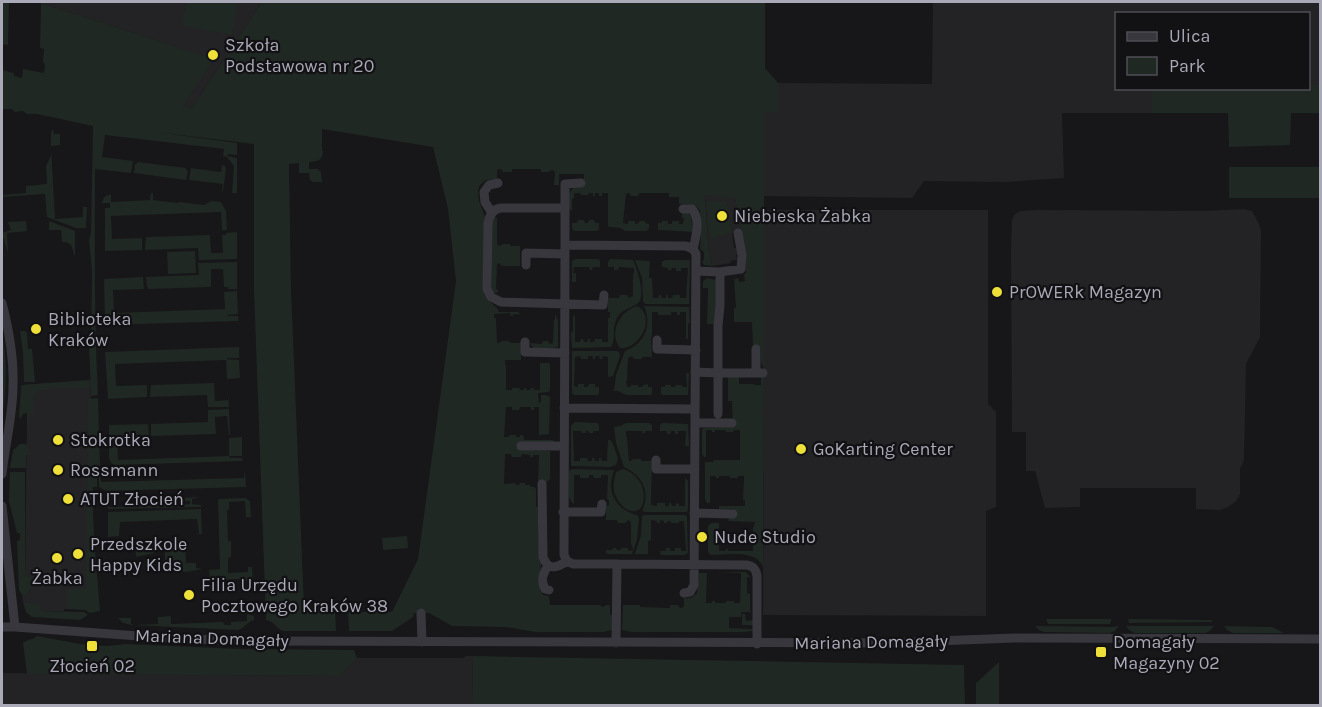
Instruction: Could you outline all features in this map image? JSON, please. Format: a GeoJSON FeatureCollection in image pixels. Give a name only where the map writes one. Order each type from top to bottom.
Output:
{"type":"FeatureCollection","features":[{"type":"Feature","properties":{"kind":"street"},"geometry":{"type":"LineString","coordinates":[[492,213],[485,201],[484,192],[489,185],[498,183]]}},
{"type":"Feature","properties":{"kind":"street"},"geometry":{"type":"LineString","coordinates":[[581,183],[565,184],[564,555],[567,561],[574,564],[747,565],[754,568],[757,578],[757,644]]}},
{"type":"Feature","properties":{"kind":"street"},"geometry":{"type":"LineString","coordinates":[[565,208],[501,208],[492,213],[488,224],[487,289],[491,297],[501,302],[604,304]]}},
{"type":"Feature","properties":{"kind":"street"},"geometry":{"type":"LineString","coordinates":[[683,209],[692,209],[696,214],[697,233],[693,249]]}},
{"type":"Feature","properties":{"kind":"street"},"geometry":{"type":"LineString","coordinates":[[696,271],[742,272],[738,233]]}},
{"type":"Feature","properties":{"kind":"street"},"geometry":{"type":"LineString","coordinates":[[526,265],[526,249],[683,246],[693,249],[696,254],[694,565],[693,588],[690,592],[684,593]]}},
{"type":"Feature","properties":{"kind":"street"},"geometry":{"type":"LineString","coordinates":[[718,414],[720,272]]}},
{"type":"Feature","properties":{"kind":"street"},"geometry":{"type":"LineString","coordinates":[[2,303],[9,333],[13,367],[12,401],[4,431],[2,474]]}},
{"type":"Feature","properties":{"kind":"street"},"geometry":{"type":"LineString","coordinates":[[525,342],[525,352],[565,353]]}},
{"type":"Feature","properties":{"kind":"street"},"geometry":{"type":"LineString","coordinates":[[657,349],[696,350]]}},
{"type":"Feature","properties":{"kind":"street"},"geometry":{"type":"LineString","coordinates":[[695,372],[759,373],[756,349]]}},
{"type":"Feature","properties":{"kind":"street"},"geometry":{"type":"LineString","coordinates":[[564,408],[695,410]]}},
{"type":"Feature","properties":{"kind":"street"},"geometry":{"type":"LineString","coordinates":[[695,423],[732,423]]}},
{"type":"Feature","properties":{"kind":"street"},"geometry":{"type":"LineString","coordinates":[[521,446],[564,446]]}},
{"type":"Feature","properties":{"kind":"street"},"geometry":{"type":"LineString","coordinates":[[656,469],[695,469]]}},
{"type":"Feature","properties":{"kind":"street"},"geometry":{"type":"LineString","coordinates":[[542,484],[543,557],[548,566]]}},
{"type":"Feature","properties":{"kind":"street"},"geometry":{"type":"LineString","coordinates":[[2,506],[15,627]]}},
{"type":"Feature","properties":{"kind":"street"},"geometry":{"type":"LineString","coordinates":[[563,512],[601,512]]}},
{"type":"Feature","properties":{"kind":"street"},"geometry":{"type":"LineString","coordinates":[[694,513],[733,514]]}},
{"type":"Feature","properties":{"kind":"street"},"geometry":{"type":"LineString","coordinates":[[548,566],[556,567],[567,561]]}},
{"type":"Feature","properties":{"kind":"street"},"geometry":{"type":"LineString","coordinates":[[616,643],[617,564]]}},
{"type":"Feature","properties":{"kind":"street"},"geometry":{"type":"LineString","coordinates":[[548,566],[543,574],[543,584],[545,589],[549,590]]}},
{"type":"Feature","properties":{"kind":"street"},"geometry":{"type":"LineString","coordinates":[[421,613],[422,642]]}},
{"type":"Feature","properties":{"kind":"street","name":"Mariana Domagały"},"geometry":{"type":"LineString","coordinates":[[2,627],[261,641],[757,644],[1030,638],[1320,639]]}},
{"type":"Feature","properties":{"kind":"shaded area","name":"Szkoła Podstawowa nr 20"},"geometry":{"type":"Polygon","coordinates":[[[38,2],[262,2],[192,108],[182,106],[213,59],[38,2]]]}},
{"type":"Feature","properties":{"kind":"shaded area"},"geometry":{"type":"Polygon","coordinates":[[[933,2],[1320,2],[1320,85],[1310,85],[1310,12],[1115,12],[1115,90],[1152,90],[1152,113],[1062,113],[1064,178],[1006,182],[924,181],[912,198],[764,196],[764,112],[778,112],[778,83],[932,84],[933,2]]]}},
{"type":"Feature","properties":{"kind":"shaded area","name":"Niebieska Żabka"},"geometry":{"type":"Polygon","coordinates":[[[705,195],[735,197],[741,232],[732,233],[734,248],[737,248],[738,254],[736,255],[737,260],[730,261],[731,263],[712,266],[705,195]]]}},
{"type":"Feature","properties":{"kind":"shaded area"},"geometry":{"type":"Polygon","coordinates":[[[1244,209],[1252,211],[1261,230],[1260,337],[1246,364],[1244,460],[1240,469],[1240,494],[1236,501],[1220,510],[1196,509],[1196,488],[1080,488],[1080,507],[1045,508],[1035,471],[1026,471],[1026,432],[1012,432],[1011,251],[1014,215],[1020,211],[1036,210],[1204,211],[1244,209]]]}},
{"type":"Feature","properties":{"kind":"shaded area"},"geometry":{"type":"Polygon","coordinates":[[[764,210],[988,210],[988,404],[996,412],[996,507],[986,511],[986,616],[763,615],[764,210]]]}},
{"type":"Feature","properties":{"kind":"shaded area"},"geometry":{"type":"Polygon","coordinates":[[[91,380],[88,606],[64,609],[64,611],[40,611],[23,602],[22,595],[25,577],[27,413],[20,401],[21,386],[91,380]]]}},
{"type":"Feature","properties":{"kind":"shaded area"},"geometry":{"type":"Polygon","coordinates":[[[473,656],[472,706],[2,705],[2,673],[339,676],[357,658],[463,658],[473,656]]]}},
{"type":"Feature","properties":{"kind":"green space"},"geometry":{"type":"Polygon","coordinates":[[[2,2],[38,2],[214,59],[183,106],[192,108],[262,2],[765,2],[765,68],[778,83],[778,112],[764,113],[764,369],[761,362],[761,348],[753,348],[752,322],[734,322],[734,308],[736,308],[734,279],[738,278],[739,282],[745,281],[744,274],[746,274],[745,253],[735,198],[705,195],[712,266],[704,265],[702,262],[704,252],[700,249],[700,210],[694,205],[679,204],[679,197],[669,197],[669,193],[639,193],[638,196],[626,194],[623,223],[628,224],[628,221],[635,221],[635,224],[645,221],[649,224],[649,228],[647,231],[625,231],[608,226],[608,193],[602,193],[602,196],[599,196],[599,193],[595,193],[593,196],[593,193],[581,195],[574,193],[572,211],[568,208],[569,194],[572,189],[583,183],[584,174],[559,174],[559,185],[554,185],[555,172],[552,170],[541,172],[541,169],[512,169],[512,172],[503,172],[498,169],[497,179],[486,180],[478,190],[485,217],[485,294],[498,312],[518,312],[521,314],[511,316],[510,313],[494,314],[497,343],[509,341],[510,343],[521,343],[521,360],[505,360],[506,390],[534,388],[534,390],[540,390],[540,363],[550,365],[550,391],[538,393],[539,403],[541,395],[550,397],[549,434],[539,435],[539,407],[534,407],[534,410],[531,410],[531,407],[520,407],[519,410],[512,410],[512,407],[506,407],[504,437],[523,435],[525,440],[553,440],[554,442],[521,450],[550,451],[550,479],[546,483],[538,483],[539,455],[530,457],[530,455],[522,454],[521,457],[512,457],[511,454],[505,454],[504,484],[525,483],[536,489],[541,565],[540,590],[543,595],[549,596],[550,605],[600,605],[603,607],[610,605],[610,615],[613,615],[612,630],[535,632],[506,627],[452,626],[429,613],[414,613],[413,617],[392,631],[349,631],[348,612],[392,612],[418,559],[456,281],[448,209],[433,147],[322,129],[322,157],[317,161],[309,162],[309,169],[317,169],[321,172],[322,182],[312,182],[309,173],[299,173],[299,163],[289,164],[291,289],[304,607],[335,607],[336,631],[283,631],[266,620],[254,290],[254,144],[156,132],[237,143],[237,155],[228,154],[227,156],[237,158],[237,193],[232,193],[234,166],[227,157],[223,156],[224,149],[105,135],[102,157],[133,161],[131,173],[95,169],[95,311],[98,395],[91,396],[89,343],[91,343],[92,272],[89,240],[93,126],[27,114],[23,111],[2,109],[2,70],[22,78],[23,69],[44,73],[45,65],[43,62],[44,49],[40,48],[41,3],[9,3],[8,45],[2,44],[2,2]]]}},
{"type":"Feature","properties":{"kind":"green space"},"geometry":{"type":"Polygon","coordinates":[[[186,2],[238,2],[232,35],[182,26],[186,2]]]}},
{"type":"Feature","properties":{"kind":"green space"},"geometry":{"type":"Polygon","coordinates":[[[1310,85],[1320,85],[1320,113],[1291,113],[1290,145],[1229,147],[1228,113],[1152,113],[1152,90],[1310,90],[1310,85]]]}},
{"type":"Feature","properties":{"kind":"green space"},"geometry":{"type":"Polygon","coordinates":[[[53,129],[54,134],[60,134],[60,145],[51,146],[53,129]]]}},
{"type":"Feature","properties":{"kind":"green space"},"geometry":{"type":"Polygon","coordinates":[[[51,146],[55,219],[83,217],[83,207],[87,207],[86,228],[76,228],[47,217],[45,194],[2,197],[2,195],[26,193],[26,186],[47,184],[46,166],[51,156],[51,146]]]}},
{"type":"Feature","properties":{"kind":"green space"},"geometry":{"type":"Polygon","coordinates":[[[137,162],[186,168],[188,171],[186,180],[134,173],[137,162]]]}},
{"type":"Feature","properties":{"kind":"green space"},"geometry":{"type":"Polygon","coordinates":[[[222,165],[226,169],[223,191],[223,184],[189,180],[191,168],[221,172],[222,165]]]}},
{"type":"Feature","properties":{"kind":"green space"},"geometry":{"type":"Polygon","coordinates":[[[1229,167],[1320,167],[1320,198],[1229,198],[1229,167]]]}},
{"type":"Feature","properties":{"kind":"green space"},"geometry":{"type":"Polygon","coordinates":[[[151,193],[153,193],[153,200],[204,205],[212,201],[221,202],[226,211],[227,230],[222,230],[221,212],[111,216],[112,239],[142,238],[142,250],[105,251],[105,208],[110,208],[110,203],[102,203],[104,197],[111,194],[111,202],[150,200],[151,193]]]}},
{"type":"Feature","properties":{"kind":"green space"},"geometry":{"type":"Polygon","coordinates":[[[707,201],[727,202],[732,233],[711,238],[707,201]]]}},
{"type":"Feature","properties":{"kind":"green space"},"geometry":{"type":"Polygon","coordinates":[[[682,213],[691,215],[693,232],[658,230],[658,223],[662,221],[672,224],[672,221],[679,221],[679,224],[683,224],[682,213]]]}},
{"type":"Feature","properties":{"kind":"green space"},"geometry":{"type":"Polygon","coordinates":[[[494,216],[497,218],[497,245],[520,246],[520,266],[497,264],[496,289],[498,292],[493,294],[492,223],[494,216]]]}},
{"type":"Feature","properties":{"kind":"green space"},"geometry":{"type":"Polygon","coordinates":[[[578,220],[588,223],[589,220],[594,220],[595,223],[599,223],[599,230],[574,231],[572,223],[577,223],[578,220]]]}},
{"type":"Feature","properties":{"kind":"green space"},"geometry":{"type":"Polygon","coordinates":[[[26,221],[27,231],[7,233],[8,253],[2,233],[11,230],[8,222],[26,221]]]}},
{"type":"Feature","properties":{"kind":"green space"},"geometry":{"type":"Polygon","coordinates":[[[49,221],[75,231],[75,257],[71,245],[62,242],[61,230],[49,230],[49,221]]]}},
{"type":"Feature","properties":{"kind":"green space"},"geometry":{"type":"Polygon","coordinates":[[[237,232],[237,259],[199,260],[198,248],[145,250],[146,237],[210,235],[211,253],[223,253],[222,235],[237,232]]]}},
{"type":"Feature","properties":{"kind":"green space"},"geometry":{"type":"Polygon","coordinates":[[[195,251],[196,273],[168,274],[167,252],[195,251]]]}},
{"type":"Feature","properties":{"kind":"green space"},"geometry":{"type":"Polygon","coordinates":[[[598,259],[600,267],[593,267],[590,270],[589,267],[574,267],[576,282],[572,282],[572,261],[598,259]]]}},
{"type":"Feature","properties":{"kind":"green space"},"geometry":{"type":"Polygon","coordinates":[[[610,259],[633,260],[640,283],[640,301],[618,317],[611,347],[572,348],[571,333],[575,314],[575,342],[580,342],[581,339],[584,342],[590,339],[590,342],[594,342],[595,339],[602,339],[602,342],[608,342],[610,312],[608,312],[608,298],[619,298],[620,295],[627,295],[629,298],[633,296],[634,268],[619,267],[618,270],[614,270],[614,267],[608,267],[610,259]]]}},
{"type":"Feature","properties":{"kind":"green space"},"geometry":{"type":"Polygon","coordinates":[[[635,260],[650,261],[649,278],[652,278],[653,298],[658,298],[659,295],[662,298],[668,295],[668,298],[672,298],[673,295],[680,295],[680,298],[686,298],[688,268],[681,268],[681,271],[676,271],[676,268],[668,270],[662,267],[662,262],[689,260],[689,304],[645,304],[642,278],[635,260]]]}},
{"type":"Feature","properties":{"kind":"green space"},"geometry":{"type":"Polygon","coordinates":[[[237,262],[237,289],[224,287],[223,269],[211,269],[211,287],[148,289],[147,287],[146,277],[199,275],[198,263],[237,262]]]}},
{"type":"Feature","properties":{"kind":"green space"},"geometry":{"type":"Polygon","coordinates":[[[143,277],[144,289],[113,290],[114,313],[225,309],[224,292],[237,291],[238,314],[227,315],[238,316],[238,321],[105,325],[104,279],[143,277]]]}},
{"type":"Feature","properties":{"kind":"green space"},"geometry":{"type":"Polygon","coordinates":[[[707,278],[716,280],[714,324],[707,324],[708,288],[703,288],[703,281],[707,278]]]}},
{"type":"Feature","properties":{"kind":"green space"},"geometry":{"type":"Polygon","coordinates":[[[637,306],[646,317],[644,332],[634,344],[620,348],[615,336],[618,323],[625,313],[637,306]]]}},
{"type":"Feature","properties":{"kind":"green space"},"geometry":{"type":"Polygon","coordinates":[[[644,306],[689,307],[688,338],[686,340],[686,312],[680,312],[680,315],[677,315],[677,312],[671,312],[671,315],[658,315],[658,312],[652,312],[652,357],[634,359],[632,356],[628,358],[626,381],[627,387],[638,385],[642,387],[648,384],[648,387],[652,387],[652,394],[626,395],[614,391],[616,375],[625,351],[638,343],[645,332],[647,320],[644,306]]]}},
{"type":"Feature","properties":{"kind":"green space"},"geometry":{"type":"Polygon","coordinates":[[[555,314],[558,320],[558,347],[533,348],[530,343],[542,344],[543,341],[548,341],[550,344],[553,343],[555,314]]]}},
{"type":"Feature","properties":{"kind":"green space"},"geometry":{"type":"Polygon","coordinates":[[[20,331],[27,333],[28,349],[32,349],[35,382],[24,382],[20,331]]]}},
{"type":"Feature","properties":{"kind":"green space"},"geometry":{"type":"Polygon","coordinates":[[[2,332],[6,374],[2,417],[2,332]]]}},
{"type":"Feature","properties":{"kind":"green space"},"geometry":{"type":"Polygon","coordinates":[[[239,347],[239,358],[227,359],[239,360],[240,378],[227,379],[226,360],[115,364],[116,386],[147,385],[147,397],[108,399],[105,352],[239,347]]]}},
{"type":"Feature","properties":{"kind":"green space"},"geometry":{"type":"Polygon","coordinates":[[[572,351],[619,352],[620,356],[613,376],[608,377],[608,357],[603,356],[600,359],[599,356],[595,356],[593,359],[593,356],[588,356],[588,359],[581,359],[580,356],[575,357],[574,386],[584,384],[584,387],[588,387],[589,384],[595,384],[595,387],[599,387],[598,395],[574,395],[572,393],[572,351]]]}},
{"type":"Feature","properties":{"kind":"green space"},"geometry":{"type":"Polygon","coordinates":[[[686,373],[689,373],[688,395],[661,394],[661,387],[665,385],[687,387],[686,373]]]}},
{"type":"Feature","properties":{"kind":"green space"},"geometry":{"type":"Polygon","coordinates":[[[728,376],[739,376],[739,384],[754,385],[761,385],[761,377],[764,377],[763,567],[759,561],[748,555],[711,555],[708,552],[708,526],[711,523],[719,523],[719,551],[728,549],[728,551],[753,551],[755,522],[728,521],[729,518],[734,517],[734,509],[719,509],[719,506],[745,506],[744,476],[716,478],[716,476],[710,476],[710,503],[707,503],[705,499],[705,462],[740,460],[740,430],[712,432],[712,430],[706,430],[706,457],[702,454],[702,429],[733,427],[732,401],[728,401],[728,376]]]}},
{"type":"Feature","properties":{"kind":"green space"},"geometry":{"type":"Polygon","coordinates":[[[89,380],[88,388],[53,388],[37,391],[33,398],[33,413],[30,413],[29,424],[27,426],[27,413],[23,414],[20,420],[22,385],[89,380]]]}},
{"type":"Feature","properties":{"kind":"green space"},"geometry":{"type":"Polygon","coordinates":[[[227,382],[229,407],[208,407],[207,395],[150,397],[151,385],[214,383],[215,401],[228,400],[227,382]]]}},
{"type":"Feature","properties":{"kind":"green space"},"geometry":{"type":"Polygon","coordinates":[[[98,398],[100,466],[97,466],[97,487],[93,487],[93,503],[100,611],[90,613],[85,610],[67,609],[67,589],[86,589],[88,399],[98,398]]]}},
{"type":"Feature","properties":{"kind":"green space"},"geometry":{"type":"Polygon","coordinates":[[[229,409],[230,435],[227,416],[215,417],[216,434],[151,436],[151,424],[208,422],[208,410],[229,409]]]}},
{"type":"Feature","properties":{"kind":"green space"},"geometry":{"type":"Polygon","coordinates":[[[575,422],[597,423],[599,431],[582,433],[573,431],[574,461],[587,458],[588,461],[592,461],[594,458],[595,461],[599,461],[601,458],[602,461],[607,461],[608,440],[610,440],[618,458],[616,465],[610,467],[571,466],[571,426],[575,422]]]}},
{"type":"Feature","properties":{"kind":"green space"},"geometry":{"type":"Polygon","coordinates":[[[626,423],[652,425],[652,431],[645,431],[645,433],[626,431],[629,461],[641,459],[641,461],[652,461],[651,505],[657,506],[657,503],[665,503],[665,506],[669,506],[671,503],[672,506],[676,506],[676,503],[679,506],[685,506],[685,478],[688,481],[687,512],[642,511],[646,497],[643,485],[636,475],[624,467],[616,443],[614,427],[626,423]]]}},
{"type":"Feature","properties":{"kind":"green space"},"geometry":{"type":"Polygon","coordinates":[[[662,423],[688,424],[689,446],[685,446],[686,431],[678,431],[678,434],[675,434],[675,431],[671,431],[667,434],[667,431],[660,431],[662,423]]]}},
{"type":"Feature","properties":{"kind":"green space"},"geometry":{"type":"Polygon","coordinates":[[[148,424],[149,436],[117,438],[118,460],[229,456],[230,458],[242,458],[243,461],[115,465],[111,463],[109,425],[148,424]]]}},
{"type":"Feature","properties":{"kind":"green space"},"geometry":{"type":"Polygon","coordinates":[[[242,437],[242,456],[229,456],[229,438],[242,437]]]}},
{"type":"Feature","properties":{"kind":"green space"},"geometry":{"type":"Polygon","coordinates":[[[20,444],[26,444],[29,448],[30,455],[26,455],[26,468],[10,468],[13,450],[20,444]]]}},
{"type":"Feature","properties":{"kind":"green space"},"geometry":{"type":"Polygon","coordinates":[[[99,468],[101,482],[244,478],[245,470],[246,487],[107,491],[99,487],[99,468]]]}},
{"type":"Feature","properties":{"kind":"green space"},"geometry":{"type":"Polygon","coordinates":[[[572,469],[614,470],[611,490],[615,500],[622,508],[639,518],[637,540],[632,554],[606,553],[606,550],[613,548],[633,550],[631,522],[629,520],[625,523],[618,523],[617,520],[606,520],[606,506],[609,505],[608,475],[601,475],[601,478],[589,475],[589,478],[580,478],[580,475],[574,475],[574,503],[572,503],[569,497],[569,471],[572,469]]]}},
{"type":"Feature","properties":{"kind":"green space"},"geometry":{"type":"Polygon","coordinates":[[[623,469],[637,478],[644,492],[643,503],[638,510],[626,509],[615,495],[616,472],[623,469]]]}},
{"type":"Feature","properties":{"kind":"green space"},"geometry":{"type":"Polygon","coordinates":[[[10,472],[25,472],[25,576],[31,577],[32,587],[24,596],[19,590],[17,541],[20,540],[20,533],[17,533],[9,501],[10,472]]]}},
{"type":"Feature","properties":{"kind":"green space"},"geometry":{"type":"Polygon","coordinates":[[[200,497],[192,499],[192,504],[201,505],[201,507],[108,509],[108,500],[109,507],[182,505],[190,504],[190,501],[185,501],[185,498],[200,497]]]}},
{"type":"Feature","properties":{"kind":"green space"},"geometry":{"type":"Polygon","coordinates":[[[245,498],[250,501],[251,517],[246,517],[245,501],[229,502],[229,510],[227,510],[228,541],[231,541],[228,573],[248,572],[248,567],[252,567],[253,581],[210,580],[209,570],[220,569],[218,499],[245,498]]]}},
{"type":"Feature","properties":{"kind":"green space"},"geometry":{"type":"Polygon","coordinates":[[[201,509],[202,534],[197,534],[199,533],[197,519],[120,522],[119,536],[108,537],[108,512],[201,509]]]}},
{"type":"Feature","properties":{"kind":"green space"},"geometry":{"type":"Polygon","coordinates":[[[644,515],[687,516],[688,553],[662,555],[660,553],[660,551],[666,551],[666,548],[670,548],[670,551],[681,548],[681,551],[686,551],[684,521],[664,523],[660,520],[660,523],[657,523],[651,520],[648,554],[635,554],[644,515]]]}},
{"type":"Feature","properties":{"kind":"green space"},"geometry":{"type":"Polygon","coordinates":[[[407,536],[408,548],[383,550],[382,538],[407,536]]]}},
{"type":"Feature","properties":{"kind":"green space"},"geometry":{"type":"Polygon","coordinates":[[[185,539],[186,563],[196,563],[196,568],[203,569],[186,572],[165,568],[165,540],[185,539]]]}},
{"type":"Feature","properties":{"kind":"green space"},"geometry":{"type":"Polygon","coordinates":[[[154,540],[154,553],[136,557],[135,541],[154,540]]]}},
{"type":"Feature","properties":{"kind":"green space"},"geometry":{"type":"Polygon","coordinates":[[[715,572],[746,572],[750,577],[747,577],[747,593],[750,594],[750,611],[754,614],[753,625],[742,625],[742,614],[745,614],[746,621],[753,620],[753,614],[741,612],[741,617],[729,617],[729,628],[753,629],[753,631],[631,632],[622,630],[623,605],[670,608],[670,605],[678,605],[682,608],[684,598],[691,598],[697,593],[699,573],[707,573],[706,603],[734,601],[734,603],[740,603],[741,573],[715,572]]]}},
{"type":"Feature","properties":{"kind":"green space"},"geometry":{"type":"Polygon","coordinates":[[[23,602],[40,604],[41,611],[84,612],[88,615],[80,620],[32,617],[26,612],[23,602]]]}},
{"type":"Feature","properties":{"kind":"green space"},"geometry":{"type":"Polygon","coordinates":[[[247,614],[254,616],[254,620],[238,630],[132,625],[123,623],[118,618],[131,618],[131,624],[134,625],[158,624],[158,617],[171,616],[171,624],[223,622],[224,625],[231,625],[231,622],[247,621],[247,614]]]}},
{"type":"Feature","properties":{"kind":"green space"},"geometry":{"type":"Polygon","coordinates":[[[1046,619],[1111,619],[1111,622],[1110,624],[1048,624],[1046,619]]]}},
{"type":"Feature","properties":{"kind":"green space"},"geometry":{"type":"Polygon","coordinates":[[[1128,619],[1212,620],[1212,622],[1129,623],[1128,619]]]}},
{"type":"Feature","properties":{"kind":"green space"},"geometry":{"type":"Polygon","coordinates":[[[1035,626],[1119,626],[1110,633],[1044,632],[1035,626]]]}},
{"type":"Feature","properties":{"kind":"green space"},"geometry":{"type":"Polygon","coordinates":[[[1126,626],[1214,626],[1205,633],[1135,633],[1126,626]]]}},
{"type":"Feature","properties":{"kind":"green space"},"geometry":{"type":"Polygon","coordinates":[[[1224,626],[1272,627],[1284,633],[1233,633],[1224,626]]]}},
{"type":"Feature","properties":{"kind":"green space"},"geometry":{"type":"Polygon","coordinates":[[[37,636],[80,644],[107,646],[126,644],[240,649],[354,650],[357,658],[339,676],[27,674],[23,643],[37,636]]]}},
{"type":"Feature","properties":{"kind":"green space"},"geometry":{"type":"Polygon","coordinates":[[[473,656],[964,665],[965,705],[472,705],[473,656]]]}},
{"type":"Feature","properties":{"kind":"green space"},"geometry":{"type":"Polygon","coordinates":[[[999,662],[999,705],[976,705],[976,683],[999,662]]]}},
{"type":"Feature","properties":{"kind":"place","name":"Szkoła Podstawowa nr 20"},"geometry":{"type":"Point","coordinates":[213,55]}},
{"type":"Feature","properties":{"kind":"place","name":"Niebieska Żabka"},"geometry":{"type":"Point","coordinates":[722,216]}},
{"type":"Feature","properties":{"kind":"place","name":"PrOWERk Magazyn"},"geometry":{"type":"Point","coordinates":[997,292]}},
{"type":"Feature","properties":{"kind":"place","name":"Biblioteka Kraków"},"geometry":{"type":"Point","coordinates":[36,329]}},
{"type":"Feature","properties":{"kind":"place","name":"Stokrotka"},"geometry":{"type":"Point","coordinates":[58,440]}},
{"type":"Feature","properties":{"kind":"place","name":"GoKarting Center"},"geometry":{"type":"Point","coordinates":[801,449]}},
{"type":"Feature","properties":{"kind":"place","name":"Rossmann"},"geometry":{"type":"Point","coordinates":[58,470]}},
{"type":"Feature","properties":{"kind":"place","name":"ATUT Złocień"},"geometry":{"type":"Point","coordinates":[68,499]}},
{"type":"Feature","properties":{"kind":"place","name":"Nude Studio"},"geometry":{"type":"Point","coordinates":[702,537]}},
{"type":"Feature","properties":{"kind":"place","name":"Przedszkole Happy Kids"},"geometry":{"type":"Point","coordinates":[78,554]}},
{"type":"Feature","properties":{"kind":"place","name":"Żabka"},"geometry":{"type":"Point","coordinates":[57,558]}},
{"type":"Feature","properties":{"kind":"place","name":"Filia Urzędu Pocztowego Kraków 38"},"geometry":{"type":"Point","coordinates":[189,595]}},
{"type":"Feature","properties":{"kind":"place","name":"Złocień 02"},"geometry":{"type":"Point","coordinates":[92,646]}},
{"type":"Feature","properties":{"kind":"place","name":"Domagały Magazyny 02"},"geometry":{"type":"Point","coordinates":[1101,652]}}]}
